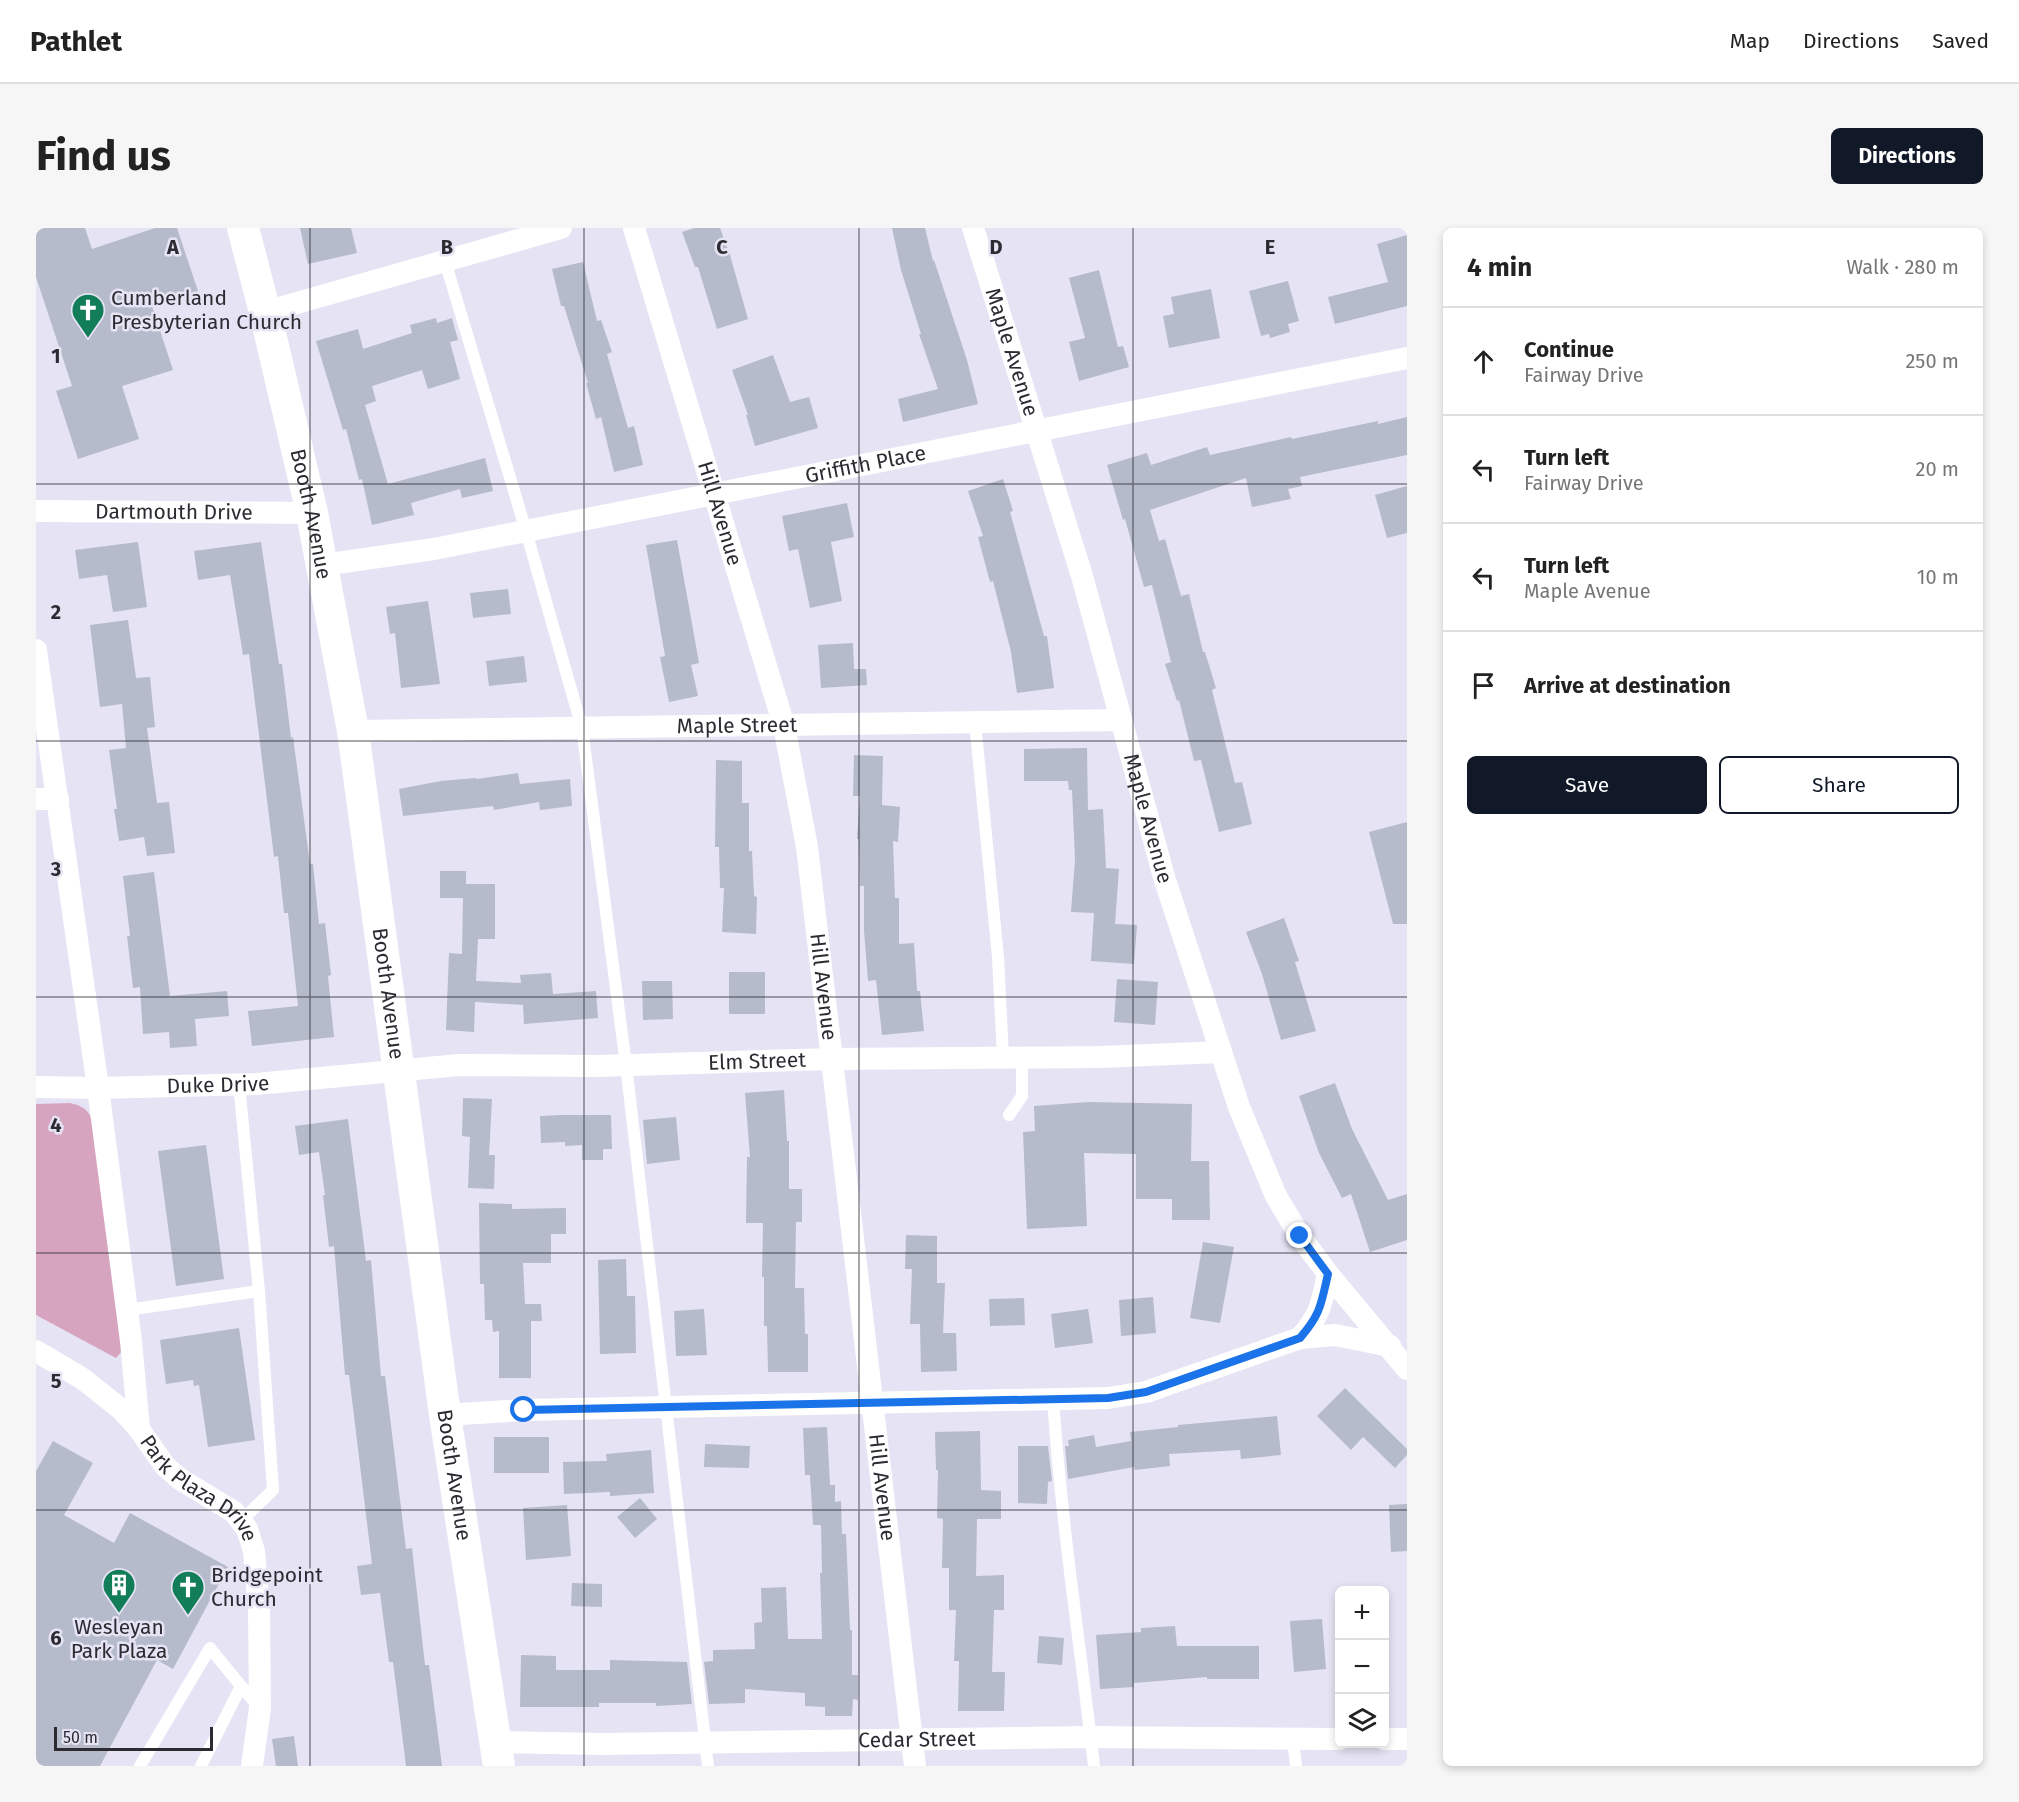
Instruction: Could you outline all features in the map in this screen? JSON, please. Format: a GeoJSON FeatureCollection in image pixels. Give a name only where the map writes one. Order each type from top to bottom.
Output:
{"type":"FeatureCollection","features":[{"type":"Feature","properties":{"kind":"street","name":"Booth Avenue"},"geometry":{"type":"LineString","coordinates":[[243,228],[312,513],[353,731],[445,1415],[497,1754]]}},
{"type":"Feature","properties":{"kind":"street"},"geometry":{"type":"LineString","coordinates":[[265,312],[561,228]]}},
{"type":"Feature","properties":{"kind":"street","name":"Hill Avenue"},"geometry":{"type":"LineString","coordinates":[[634,228],[784,726],[807,846],[915,1766]]}},
{"type":"Feature","properties":{"kind":"street","name":"Maple Avenue"},"geometry":{"type":"LineString","coordinates":[[973,228],[1082,576],[1164,877],[1239,1107],[1276,1196],[1300,1236],[1328,1274],[1407,1368]]}},
{"type":"Feature","properties":{"kind":"street","name":"Griffith Place"},"geometry":{"type":"LineString","coordinates":[[323,565],[434,549],[1407,358]]}},
{"type":"Feature","properties":{"kind":"street","name":"Dartmouth Drive"},"geometry":{"type":"LineString","coordinates":[[36,511],[312,513]]}},
{"type":"Feature","properties":{"kind":"street","name":"Park Plaza Drive"},"geometry":{"type":"LineString","coordinates":[[36,650],[47,799],[98,1088],[127,1310],[139,1429]]}},
{"type":"Feature","properties":{"kind":"street","name":"Maple Street"},"geometry":{"type":"LineString","coordinates":[[353,731],[1121,720]]}},
{"type":"Feature","properties":{"kind":"street","name":"Elm Street"},"geometry":{"type":"LineString","coordinates":[[399,1071],[459,1065],[626,1065],[832,1059],[1101,1057],[1221,1052]]}},
{"type":"Feature","properties":{"kind":"street","name":"Duke Drive"},"geometry":{"type":"LineString","coordinates":[[36,1087],[98,1088],[239,1084],[399,1071]]}},
{"type":"Feature","properties":{"kind":"street"},"geometry":{"type":"LineString","coordinates":[[1300,1338],[1314,1323],[1319,1312],[1328,1274]]}},
{"type":"Feature","properties":{"kind":"street"},"geometry":{"type":"LineString","coordinates":[[445,1415],[665,1406],[1108,1398],[1146,1392],[1300,1338],[1335,1335],[1390,1346]]}},
{"type":"Feature","properties":{"kind":"street","name":"Park Plaza Drive"},"geometry":{"type":"LineString","coordinates":[[36,1351],[83,1379],[122,1410],[139,1429],[165,1466],[180,1479],[234,1512],[247,1529],[254,1551],[259,1610],[260,1708],[252,1766]]}},
{"type":"Feature","properties":{"kind":"street","name":"Cedar Street"},"geometry":{"type":"LineString","coordinates":[[497,1754],[603,1744],[912,1738],[1335,1739]]}},
{"type":"Feature","properties":{"kind":"street"},"geometry":{"type":"LineString","coordinates":[[1389,1739],[1407,1739]]}},
{"type":"Feature","properties":{"kind":"lane"},"geometry":{"type":"LineString","coordinates":[[445,261],[582,728],[626,1065],[708,1766]]}},
{"type":"Feature","properties":{"kind":"lane"},"geometry":{"type":"LineString","coordinates":[[975,722],[998,957],[1012,1058],[1022,1096],[1008,1115]]}},
{"type":"Feature","properties":{"kind":"lane"},"geometry":{"type":"LineString","coordinates":[[239,1084],[259,1291],[273,1490],[242,1521]]}},
{"type":"Feature","properties":{"kind":"lane"},"geometry":{"type":"LineString","coordinates":[[127,1310],[259,1291]]}},
{"type":"Feature","properties":{"kind":"lane"},"geometry":{"type":"LineString","coordinates":[[1053,1398],[1059,1481],[1094,1766]]}},
{"type":"Feature","properties":{"kind":"lane"},"geometry":{"type":"LineString","coordinates":[[140,1766],[210,1648],[260,1708]]}},
{"type":"Feature","properties":{"kind":"lane"},"geometry":{"type":"LineString","coordinates":[[201,1766],[241,1686]]}},
{"type":"Feature","properties":{"kind":"lane"},"geometry":{"type":"LineString","coordinates":[[1293,1739],[1296,1766]]}},
{"type":"Feature","properties":{"kind":"shaded area"},"geometry":{"type":"Polygon","coordinates":[[[70,1103],[85,1109],[93,1123],[123,1350],[116,1358],[36,1315],[36,1104],[70,1103]]]}},
{"type":"Feature","properties":{"kind":"building","name":"Cumberland Presbyterian Church"},"geometry":{"type":"Polygon","coordinates":[[[36,228],[85,228],[92,249],[155,228],[177,228],[198,291],[152,306],[173,370],[122,386],[139,439],[78,459],[56,391],[72,386],[36,277],[36,228]]]}},
{"type":"Feature","properties":{"kind":"building"},"geometry":{"type":"Polygon","coordinates":[[[300,228],[351,228],[357,253],[308,264],[300,228]]]}},
{"type":"Feature","properties":{"kind":"building"},"geometry":{"type":"Polygon","coordinates":[[[694,228],[720,228],[748,319],[717,329],[698,267],[695,267],[682,232],[694,228]]]}},
{"type":"Feature","properties":{"kind":"building"},"geometry":{"type":"Polygon","coordinates":[[[892,228],[925,228],[933,261],[967,360],[978,404],[903,422],[898,399],[938,389],[919,334],[921,334],[901,270],[892,228]]]}},
{"type":"Feature","properties":{"kind":"building"},"geometry":{"type":"Polygon","coordinates":[[[1407,235],[1407,306],[1335,324],[1328,297],[1388,282],[1377,244],[1407,235]]]}},
{"type":"Feature","properties":{"kind":"building"},"geometry":{"type":"Polygon","coordinates":[[[583,262],[597,321],[601,320],[612,352],[607,354],[628,428],[634,426],[643,465],[614,472],[601,417],[596,419],[586,383],[588,383],[564,306],[561,306],[552,269],[583,262]]]}},
{"type":"Feature","properties":{"kind":"building"},"geometry":{"type":"Polygon","coordinates":[[[1099,270],[1118,347],[1123,346],[1129,367],[1079,381],[1069,342],[1085,338],[1069,278],[1099,270]]]}},
{"type":"Feature","properties":{"kind":"building"},"geometry":{"type":"Polygon","coordinates":[[[1288,281],[1299,321],[1288,324],[1290,332],[1270,338],[1269,334],[1261,336],[1249,291],[1288,281]]]}},
{"type":"Feature","properties":{"kind":"building"},"geometry":{"type":"Polygon","coordinates":[[[1211,289],[1220,338],[1169,348],[1163,316],[1174,314],[1171,297],[1211,289]]]}},
{"type":"Feature","properties":{"kind":"building"},"geometry":{"type":"Polygon","coordinates":[[[436,318],[437,323],[452,318],[458,340],[450,342],[460,379],[428,389],[422,370],[372,386],[376,401],[365,405],[388,484],[485,458],[493,491],[462,498],[460,489],[411,503],[414,515],[372,525],[362,479],[359,480],[346,429],[343,430],[316,341],[358,329],[363,349],[412,333],[410,325],[436,318]]]}},
{"type":"Feature","properties":{"kind":"building"},"geometry":{"type":"Polygon","coordinates":[[[773,355],[790,402],[809,397],[818,428],[755,446],[746,415],[748,415],[732,370],[773,355]]]}},
{"type":"Feature","properties":{"kind":"building"},"geometry":{"type":"Polygon","coordinates":[[[1407,417],[1407,455],[1300,477],[1302,486],[1288,489],[1291,499],[1252,507],[1246,478],[1150,510],[1159,541],[1165,539],[1181,596],[1189,594],[1203,652],[1205,652],[1216,688],[1212,690],[1235,783],[1242,782],[1252,824],[1219,832],[1201,760],[1194,761],[1179,700],[1177,701],[1165,664],[1171,662],[1152,585],[1144,587],[1107,465],[1147,453],[1151,465],[1207,447],[1210,455],[1291,437],[1292,439],[1407,417]]]}},
{"type":"Feature","properties":{"kind":"building"},"geometry":{"type":"Polygon","coordinates":[[[1003,479],[1044,636],[1047,636],[1054,688],[1017,693],[1011,652],[993,581],[990,582],[978,537],[983,536],[968,491],[1003,479]]]}},
{"type":"Feature","properties":{"kind":"building"},"geometry":{"type":"Polygon","coordinates":[[[1407,486],[1407,533],[1387,538],[1375,495],[1407,486]]]}},
{"type":"Feature","properties":{"kind":"building"},"geometry":{"type":"Polygon","coordinates":[[[847,503],[854,537],[831,542],[842,601],[810,608],[798,549],[789,551],[782,516],[847,503]]]}},
{"type":"Feature","properties":{"kind":"building"},"geometry":{"type":"Polygon","coordinates":[[[677,540],[699,663],[691,665],[698,696],[669,702],[660,657],[665,656],[646,545],[677,540]]]}},
{"type":"Feature","properties":{"kind":"building"},"geometry":{"type":"Polygon","coordinates":[[[138,542],[147,607],[113,612],[107,575],[79,579],[75,550],[138,542]]]}},
{"type":"Feature","properties":{"kind":"building"},"geometry":{"type":"Polygon","coordinates":[[[261,542],[279,664],[282,664],[310,864],[313,864],[319,924],[325,923],[331,975],[328,976],[334,1037],[252,1046],[248,1011],[298,1006],[288,913],[284,913],[278,856],[274,857],[249,654],[243,655],[230,575],[198,580],[194,551],[261,542]]]}},
{"type":"Feature","properties":{"kind":"building"},"geometry":{"type":"Polygon","coordinates":[[[508,589],[511,614],[473,618],[470,593],[508,589]]]}},
{"type":"Feature","properties":{"kind":"building"},"geometry":{"type":"Polygon","coordinates":[[[428,601],[440,684],[401,688],[395,633],[390,634],[386,607],[428,601]]]}},
{"type":"Feature","properties":{"kind":"building"},"geometry":{"type":"Polygon","coordinates":[[[128,620],[136,678],[150,677],[155,727],[147,728],[157,803],[169,802],[175,853],[147,856],[144,837],[119,841],[109,750],[126,748],[122,704],[100,707],[90,625],[128,620]]]}},
{"type":"Feature","properties":{"kind":"building"},"geometry":{"type":"Polygon","coordinates":[[[853,643],[854,669],[866,669],[867,685],[821,688],[818,645],[853,643]]]}},
{"type":"Feature","properties":{"kind":"building"},"geometry":{"type":"Polygon","coordinates":[[[524,656],[527,682],[489,686],[486,661],[524,656]]]}},
{"type":"Feature","properties":{"kind":"building"},"geometry":{"type":"Polygon","coordinates":[[[1087,748],[1088,810],[1103,809],[1106,868],[1119,869],[1115,924],[1137,925],[1134,964],[1091,961],[1094,913],[1071,912],[1075,860],[1072,790],[1069,790],[1068,781],[1024,781],[1024,749],[1087,748]]]}},
{"type":"Feature","properties":{"kind":"building"},"geometry":{"type":"Polygon","coordinates":[[[854,755],[883,756],[882,805],[900,807],[898,842],[893,841],[895,898],[899,898],[899,944],[914,943],[917,991],[920,991],[924,1031],[882,1035],[876,980],[868,981],[864,931],[864,886],[860,886],[859,839],[857,839],[860,796],[853,796],[854,755]]]}},
{"type":"Feature","properties":{"kind":"building"},"geometry":{"type":"Polygon","coordinates":[[[716,760],[742,761],[742,803],[749,803],[749,851],[752,851],[754,896],[757,897],[756,934],[722,932],[724,888],[720,888],[719,847],[715,847],[716,760]]]}},
{"type":"Feature","properties":{"kind":"building"},"geometry":{"type":"Polygon","coordinates":[[[518,773],[520,784],[570,779],[572,806],[540,810],[539,802],[494,810],[493,806],[403,816],[399,789],[441,781],[518,773]]]}},
{"type":"Feature","properties":{"kind":"building"},"geometry":{"type":"Polygon","coordinates":[[[1407,822],[1407,924],[1393,924],[1369,832],[1407,822]]]}},
{"type":"Feature","properties":{"kind":"building"},"geometry":{"type":"Polygon","coordinates":[[[440,871],[466,871],[466,884],[495,884],[495,939],[478,939],[476,981],[521,983],[520,975],[551,973],[553,994],[596,991],[598,1018],[524,1024],[523,1005],[475,1002],[474,1032],[446,1030],[449,953],[462,954],[463,898],[440,898],[440,871]]]}},
{"type":"Feature","properties":{"kind":"building"},"geometry":{"type":"Polygon","coordinates":[[[154,872],[170,996],[227,991],[229,1016],[195,1019],[197,1046],[170,1048],[169,1032],[143,1034],[140,987],[133,988],[123,876],[154,872]]]}},
{"type":"Feature","properties":{"kind":"building"},"geometry":{"type":"Polygon","coordinates":[[[1284,918],[1299,961],[1295,962],[1316,1031],[1281,1040],[1262,974],[1246,932],[1284,918]]]}},
{"type":"Feature","properties":{"kind":"building"},"geometry":{"type":"Polygon","coordinates":[[[729,972],[765,972],[765,1014],[729,1014],[729,972]]]}},
{"type":"Feature","properties":{"kind":"building"},"geometry":{"type":"Polygon","coordinates":[[[1117,979],[1158,982],[1155,1025],[1114,1022],[1117,979]]]}},
{"type":"Feature","properties":{"kind":"building"},"geometry":{"type":"Polygon","coordinates":[[[642,981],[672,981],[673,1019],[643,1020],[642,981]]]}},
{"type":"Feature","properties":{"kind":"building"},"geometry":{"type":"Polygon","coordinates":[[[1335,1083],[1352,1129],[1388,1200],[1407,1194],[1407,1240],[1370,1252],[1351,1194],[1342,1198],[1319,1153],[1299,1096],[1335,1083]]]}},
{"type":"Feature","properties":{"kind":"building"},"geometry":{"type":"Polygon","coordinates":[[[784,1090],[787,1141],[789,1141],[789,1189],[802,1189],[802,1222],[796,1222],[795,1288],[804,1288],[805,1334],[808,1334],[808,1372],[768,1372],[767,1326],[764,1326],[764,1277],[762,1277],[763,1223],[746,1223],[747,1157],[750,1157],[745,1093],[784,1090]]]}},
{"type":"Feature","properties":{"kind":"building"},"geometry":{"type":"Polygon","coordinates":[[[463,1098],[492,1099],[489,1155],[495,1155],[494,1189],[468,1188],[470,1137],[462,1136],[463,1098]]]}},
{"type":"Feature","properties":{"kind":"building"},"geometry":{"type":"Polygon","coordinates":[[[1089,1102],[1192,1104],[1191,1161],[1209,1161],[1210,1220],[1172,1220],[1172,1199],[1136,1199],[1136,1154],[1084,1153],[1087,1226],[1027,1229],[1023,1132],[1035,1131],[1034,1106],[1089,1102]]]}},
{"type":"Feature","properties":{"kind":"building"},"geometry":{"type":"Polygon","coordinates":[[[611,1115],[612,1149],[603,1149],[603,1160],[582,1160],[582,1145],[565,1146],[565,1142],[541,1143],[540,1116],[611,1115]]]}},
{"type":"Feature","properties":{"kind":"building"},"geometry":{"type":"Polygon","coordinates":[[[676,1117],[680,1160],[647,1164],[643,1120],[676,1117]]]}},
{"type":"Feature","properties":{"kind":"building"},"geometry":{"type":"Polygon","coordinates":[[[348,1119],[366,1261],[371,1260],[381,1376],[385,1376],[406,1549],[412,1548],[425,1665],[429,1665],[442,1766],[406,1766],[393,1662],[389,1662],[380,1593],[361,1595],[357,1566],[372,1564],[349,1375],[345,1375],[334,1246],[329,1247],[319,1152],[299,1155],[295,1126],[348,1119]]]}},
{"type":"Feature","properties":{"kind":"building"},"geometry":{"type":"Polygon","coordinates":[[[206,1145],[224,1279],[176,1286],[158,1151],[206,1145]]]}},
{"type":"Feature","properties":{"kind":"building"},"geometry":{"type":"Polygon","coordinates":[[[479,1203],[512,1204],[512,1209],[566,1208],[566,1234],[551,1234],[551,1263],[523,1263],[525,1304],[541,1304],[542,1321],[531,1321],[531,1378],[499,1378],[499,1331],[493,1332],[492,1320],[485,1320],[484,1284],[480,1284],[479,1203]]]}},
{"type":"Feature","properties":{"kind":"building"},"geometry":{"type":"Polygon","coordinates":[[[906,1235],[937,1236],[937,1283],[945,1283],[943,1333],[956,1333],[957,1371],[921,1372],[920,1324],[910,1324],[912,1269],[905,1269],[906,1235]]]}},
{"type":"Feature","properties":{"kind":"building"},"geometry":{"type":"Polygon","coordinates":[[[1203,1242],[1234,1247],[1220,1323],[1190,1318],[1203,1242]]]}},
{"type":"Feature","properties":{"kind":"building"},"geometry":{"type":"Polygon","coordinates":[[[626,1259],[627,1296],[635,1296],[636,1353],[600,1354],[598,1260],[626,1259]]]}},
{"type":"Feature","properties":{"kind":"building"},"geometry":{"type":"Polygon","coordinates":[[[1153,1297],[1156,1333],[1121,1336],[1119,1300],[1153,1297]]]}},
{"type":"Feature","properties":{"kind":"building"},"geometry":{"type":"Polygon","coordinates":[[[1024,1298],[1025,1325],[990,1326],[989,1299],[1024,1298]]]}},
{"type":"Feature","properties":{"kind":"building"},"geometry":{"type":"Polygon","coordinates":[[[704,1309],[707,1355],[676,1356],[674,1311],[704,1309]]]}},
{"type":"Feature","properties":{"kind":"building"},"geometry":{"type":"Polygon","coordinates":[[[1088,1309],[1093,1343],[1055,1348],[1051,1314],[1088,1309]]]}},
{"type":"Feature","properties":{"kind":"building"},"geometry":{"type":"Polygon","coordinates":[[[239,1328],[255,1440],[208,1447],[199,1385],[194,1386],[193,1380],[166,1384],[160,1340],[239,1328]]]}},
{"type":"Feature","properties":{"kind":"building"},"geometry":{"type":"Polygon","coordinates":[[[1345,1388],[1407,1449],[1407,1455],[1395,1468],[1363,1437],[1351,1450],[1317,1416],[1345,1388]]]}},
{"type":"Feature","properties":{"kind":"building"},"geometry":{"type":"Polygon","coordinates":[[[1277,1416],[1281,1455],[1241,1459],[1240,1450],[1169,1454],[1170,1466],[1135,1470],[1134,1467],[1068,1479],[1065,1446],[1069,1446],[1068,1440],[1094,1435],[1096,1447],[1131,1441],[1130,1432],[1277,1416]]]}},
{"type":"Feature","properties":{"kind":"building"},"geometry":{"type":"Polygon","coordinates":[[[827,1427],[830,1485],[835,1485],[835,1502],[841,1501],[842,1534],[846,1534],[850,1630],[852,1630],[852,1675],[858,1675],[858,1700],[853,1699],[852,1716],[825,1716],[825,1707],[805,1706],[805,1693],[745,1689],[745,1703],[709,1704],[704,1662],[713,1661],[713,1650],[755,1649],[754,1623],[762,1622],[761,1588],[786,1587],[788,1639],[822,1639],[821,1525],[813,1525],[810,1475],[805,1475],[803,1428],[827,1427]]]}},
{"type":"Feature","properties":{"kind":"building"},"geometry":{"type":"Polygon","coordinates":[[[980,1431],[981,1490],[1001,1491],[1001,1519],[977,1519],[976,1576],[1004,1575],[1004,1610],[994,1610],[992,1672],[1005,1672],[1004,1711],[958,1711],[959,1661],[954,1661],[956,1610],[949,1610],[949,1568],[942,1568],[943,1519],[937,1518],[938,1470],[936,1470],[935,1432],[980,1431]]]}},
{"type":"Feature","properties":{"kind":"building"},"geometry":{"type":"Polygon","coordinates":[[[494,1437],[549,1437],[549,1473],[494,1473],[494,1437]]]}},
{"type":"Feature","properties":{"kind":"building","name":"Wesleyan Park Plaza"},"geometry":{"type":"Polygon","coordinates":[[[53,1441],[93,1463],[64,1515],[114,1543],[130,1513],[228,1567],[173,1669],[157,1660],[100,1766],[36,1766],[36,1471],[53,1441]]]}},
{"type":"Feature","properties":{"kind":"building"},"geometry":{"type":"Polygon","coordinates":[[[705,1444],[750,1446],[749,1468],[704,1467],[705,1444]]]}},
{"type":"Feature","properties":{"kind":"building"},"geometry":{"type":"Polygon","coordinates":[[[1018,1446],[1048,1446],[1052,1481],[1048,1482],[1047,1504],[1018,1503],[1018,1446]]]}},
{"type":"Feature","properties":{"kind":"building"},"geometry":{"type":"Polygon","coordinates":[[[651,1450],[654,1493],[610,1496],[610,1492],[564,1494],[563,1462],[607,1461],[606,1454],[651,1450]]]}},
{"type":"Feature","properties":{"kind":"building"},"geometry":{"type":"Polygon","coordinates":[[[640,1498],[657,1519],[635,1538],[617,1517],[640,1498]]]}},
{"type":"Feature","properties":{"kind":"building"},"geometry":{"type":"Polygon","coordinates":[[[1407,1504],[1407,1551],[1391,1552],[1389,1505],[1407,1504]]]}},
{"type":"Feature","properties":{"kind":"building"},"geometry":{"type":"Polygon","coordinates":[[[567,1505],[571,1556],[526,1560],[523,1508],[567,1505]]]}},
{"type":"Feature","properties":{"kind":"building"},"geometry":{"type":"Polygon","coordinates":[[[572,1583],[602,1584],[602,1607],[571,1606],[572,1583]]]}},
{"type":"Feature","properties":{"kind":"building"},"geometry":{"type":"Polygon","coordinates":[[[1322,1619],[1326,1669],[1294,1672],[1290,1621],[1322,1619]]]}},
{"type":"Feature","properties":{"kind":"building"},"geometry":{"type":"Polygon","coordinates":[[[1175,1626],[1177,1646],[1259,1646],[1259,1679],[1207,1679],[1207,1677],[1134,1683],[1134,1687],[1100,1689],[1096,1635],[1141,1632],[1141,1628],[1175,1626]]]}},
{"type":"Feature","properties":{"kind":"building"},"geometry":{"type":"Polygon","coordinates":[[[1039,1636],[1064,1638],[1062,1665],[1037,1663],[1039,1636]]]}},
{"type":"Feature","properties":{"kind":"building"},"geometry":{"type":"Polygon","coordinates":[[[521,1655],[556,1656],[556,1670],[610,1670],[610,1660],[687,1662],[692,1704],[656,1706],[656,1703],[599,1703],[599,1707],[520,1707],[521,1655]]]}},
{"type":"Feature","properties":{"kind":"building"},"geometry":{"type":"Polygon","coordinates":[[[294,1736],[298,1766],[276,1766],[272,1739],[294,1736]]]}},
{"type":"Feature","properties":{"kind":"place","name":"Cumberland Presbyterian Church"},"geometry":{"type":"Point","coordinates":[88,339]}},
{"type":"Feature","properties":{"kind":"place","name":"Wesleyan Park Plaza"},"geometry":{"type":"Point","coordinates":[119,1614]}},
{"type":"Feature","properties":{"kind":"place","name":"Bridgepoint Church"},"geometry":{"type":"Point","coordinates":[188,1616]}},
{"type":"Feature","properties":{"kind":"route"},"geometry":{"type":"LineString","coordinates":[[524,1410],[1108,1398],[1146,1392],[1300,1338],[1314,1323],[1319,1312],[1328,1274],[1300,1236]]}}]}
